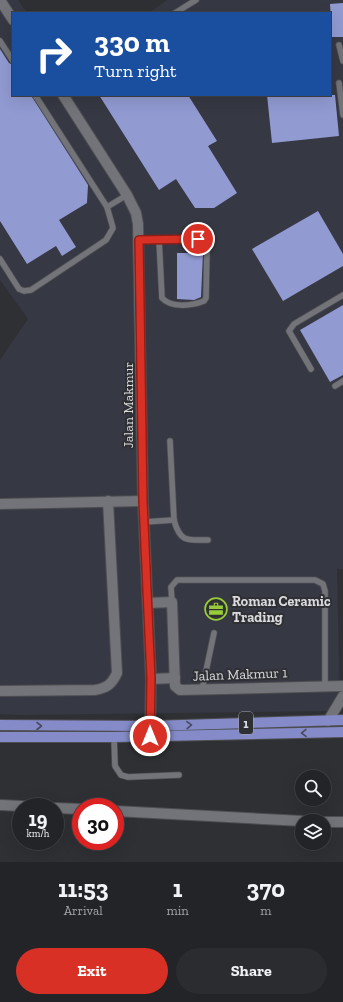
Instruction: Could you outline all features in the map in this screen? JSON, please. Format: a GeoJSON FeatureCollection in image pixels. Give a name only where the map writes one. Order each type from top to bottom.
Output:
{"type":"FeatureCollection","features":[{"type":"Feature","properties":{"kind":"main road","name":"1"},"geometry":{"type":"LineString","coordinates":[[0,737],[114,737],[150,731],[343,720]]}},
{"type":"Feature","properties":{"kind":"main road","name":"1"},"geometry":{"type":"LineString","coordinates":[[0,725],[150,731],[343,732]]}},
{"type":"Feature","properties":{"kind":"street"},"geometry":{"type":"LineString","coordinates":[[3,1],[12,18]]}},
{"type":"Feature","properties":{"kind":"street","name":"Jalan Makmur"},"geometry":{"type":"LineString","coordinates":[[64,96],[127,195],[136,213],[139,240],[143,501],[151,679],[150,731]]}},
{"type":"Feature","properties":{"kind":"street"},"geometry":{"type":"LineString","coordinates":[[0,691],[95,690],[106,688],[113,682],[116,674],[108,501]]}},
{"type":"Feature","properties":{"kind":"street"},"geometry":{"type":"LineString","coordinates":[[0,504],[143,501]]}},
{"type":"Feature","properties":{"kind":"street"},"geometry":{"type":"LineString","coordinates":[[148,603],[172,602]]}},
{"type":"Feature","properties":{"kind":"street","name":"Jalan Makmur 1"},"geometry":{"type":"LineString","coordinates":[[172,602],[175,686],[180,690],[343,686]]}},
{"type":"Feature","properties":{"kind":"street"},"geometry":{"type":"LineString","coordinates":[[151,679],[175,678]]}},
{"type":"Feature","properties":{"kind":"street"},"geometry":{"type":"LineString","coordinates":[[328,721],[343,696]]}},
{"type":"Feature","properties":{"kind":"street"},"geometry":{"type":"LineString","coordinates":[[0,805],[12,806]]}},
{"type":"Feature","properties":{"kind":"street"},"geometry":{"type":"LineString","coordinates":[[124,811],[295,821]]}},
{"type":"Feature","properties":{"kind":"street"},"geometry":{"type":"LineString","coordinates":[[331,822],[343,822]]}},
{"type":"Feature","properties":{"kind":"lane"},"geometry":{"type":"LineString","coordinates":[[177,12],[196,0]]}},
{"type":"Feature","properties":{"kind":"lane"},"geometry":{"type":"LineString","coordinates":[[0,41],[12,59]]}},
{"type":"Feature","properties":{"kind":"lane"},"geometry":{"type":"LineString","coordinates":[[339,45],[343,61]]}},
{"type":"Feature","properties":{"kind":"lane"},"geometry":{"type":"LineString","coordinates":[[340,83],[343,115]]}},
{"type":"Feature","properties":{"kind":"lane"},"geometry":{"type":"LineString","coordinates":[[0,259],[19,289],[24,291],[31,290],[106,240],[113,228],[107,207],[36,96]]}},
{"type":"Feature","properties":{"kind":"lane"},"geometry":{"type":"LineString","coordinates":[[107,207],[127,195]]}},
{"type":"Feature","properties":{"kind":"lane"},"geometry":{"type":"LineString","coordinates":[[139,240],[198,239],[204,242],[207,248],[206,298],[204,301],[198,303],[173,305],[167,303],[162,298],[159,240]]}},
{"type":"Feature","properties":{"kind":"lane"},"geometry":{"type":"LineString","coordinates":[[311,368],[289,331],[294,324],[343,295]]}},
{"type":"Feature","properties":{"kind":"lane"},"geometry":{"type":"LineString","coordinates":[[335,386],[343,381]]}},
{"type":"Feature","properties":{"kind":"lane"},"geometry":{"type":"LineString","coordinates":[[170,441],[174,520],[177,531],[183,538],[188,540],[208,540]]}},
{"type":"Feature","properties":{"kind":"lane"},"geometry":{"type":"LineString","coordinates":[[144,522],[174,520]]}},
{"type":"Feature","properties":{"kind":"lane"},"geometry":{"type":"LineString","coordinates":[[172,602],[171,587],[177,580],[315,580],[323,584],[325,591],[325,686]]}},
{"type":"Feature","properties":{"kind":"lane"},"geometry":{"type":"LineString","coordinates":[[202,690],[214,633]]}},
{"type":"Feature","properties":{"kind":"lane"},"geometry":{"type":"LineString","coordinates":[[114,737],[115,766],[121,775],[128,777],[179,775]]}},
{"type":"Feature","properties":{"kind":"shaded area"},"geometry":{"type":"Polygon","coordinates":[[[0,0],[18,0],[26,12],[12,12],[12,96],[331,96],[331,12],[150,12],[167,0],[343,0],[343,569],[337,569],[340,711],[0,714],[0,360],[28,319],[0,280],[0,0]]]}},
{"type":"Feature","properties":{"kind":"building"},"geometry":{"type":"Polygon","coordinates":[[[343,3],[343,37],[332,37],[330,4],[343,3]]]}},
{"type":"Feature","properties":{"kind":"building"},"geometry":{"type":"Polygon","coordinates":[[[0,49],[9,63],[12,64],[12,96],[32,96],[88,185],[87,203],[59,220],[76,247],[62,256],[56,246],[27,264],[0,221],[0,49]]]}},
{"type":"Feature","properties":{"kind":"building"},"geometry":{"type":"Polygon","coordinates":[[[335,95],[339,136],[272,143],[267,96],[335,95]]]}},
{"type":"Feature","properties":{"kind":"building"},"geometry":{"type":"Polygon","coordinates":[[[100,96],[189,96],[217,141],[208,146],[237,193],[214,208],[195,208],[176,179],[159,190],[100,96]]]}},
{"type":"Feature","properties":{"kind":"building"},"geometry":{"type":"Polygon","coordinates":[[[318,211],[343,254],[343,266],[283,301],[252,249],[318,211]]]}},
{"type":"Feature","properties":{"kind":"building"},"geometry":{"type":"Polygon","coordinates":[[[177,253],[203,253],[201,297],[194,300],[177,299],[177,253]]]}},
{"type":"Feature","properties":{"kind":"building"},"geometry":{"type":"Polygon","coordinates":[[[343,305],[343,375],[330,382],[300,330],[343,305]]]}},
{"type":"Feature","properties":{"kind":"place","name":"Roman Ceramic Trading"},"geometry":{"type":"Point","coordinates":[216,609]}},
{"type":"Feature","properties":{"kind":"route"},"geometry":{"type":"LineString","coordinates":[[150,736],[151,679],[143,501],[139,240],[198,239]]}}]}
